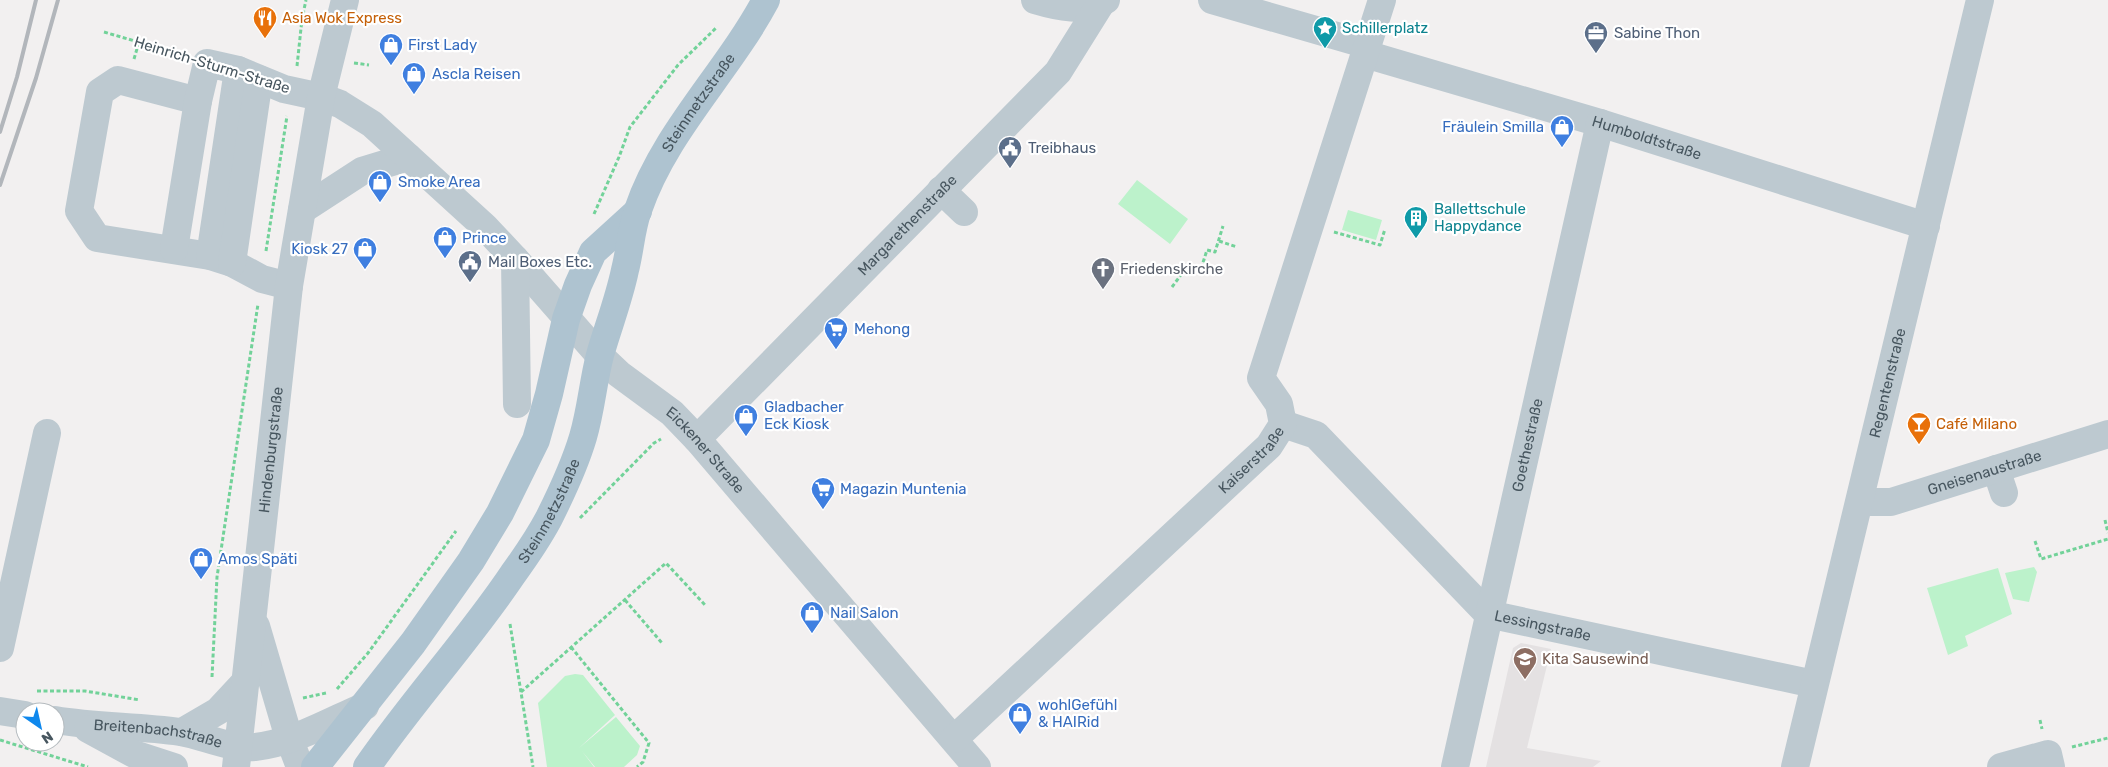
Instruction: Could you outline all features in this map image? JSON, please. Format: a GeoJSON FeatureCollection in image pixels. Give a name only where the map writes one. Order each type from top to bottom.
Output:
{"type":"FeatureCollection","features":[{"type":"Feature","properties":{"kind":"main road","name":"Steinmetzstraße"},"geometry":{"type":"LineString","coordinates":[[367,767],[387,738],[474,629],[548,520],[583,436],[600,356],[625,273],[638,211],[661,158],[676,132],[731,57],[752,26],[766,0]]}},
{"type":"Feature","properties":{"kind":"main road","name":"Steinmetzstraße"},"geometry":{"type":"LineString","coordinates":[[315,767],[413,643],[471,562],[516,483],[536,440],[549,394],[566,319],[578,284],[593,252],[638,211]]}},
{"type":"Feature","properties":{"kind":"street","name":"Hindenburgstraße"},"geometry":{"type":"LineString","coordinates":[[237,757],[289,286],[321,96],[345,0]]}},
{"type":"Feature","properties":{"kind":"street"},"geometry":{"type":"LineString","coordinates":[[1035,0],[1072,9],[1104,1]]}},
{"type":"Feature","properties":{"kind":"street","name":"Kaiserstraße"},"geometry":{"type":"LineString","coordinates":[[954,739],[1269,446],[1283,424],[1279,404],[1261,378],[1382,0]]}},
{"type":"Feature","properties":{"kind":"street","name":"Regentenstraße"},"geometry":{"type":"LineString","coordinates":[[1795,767],[1980,0]]}},
{"type":"Feature","properties":{"kind":"street","name":"Margarethenstraße"},"geometry":{"type":"LineString","coordinates":[[691,433],[942,190],[1058,72],[1104,1]]}},
{"type":"Feature","properties":{"kind":"street","name":"Humboldtstraße"},"geometry":{"type":"LineString","coordinates":[[1219,2],[1926,226]]}},
{"type":"Feature","properties":{"kind":"street","name":"Heinrich-Sturm-Straße"},"geometry":{"type":"LineString","coordinates":[[206,63],[291,90],[321,96]]}},
{"type":"Feature","properties":{"kind":"street"},"geometry":{"type":"LineString","coordinates":[[174,249],[206,63]]}},
{"type":"Feature","properties":{"kind":"street"},"geometry":{"type":"LineString","coordinates":[[221,259],[248,75]]}},
{"type":"Feature","properties":{"kind":"street"},"geometry":{"type":"LineString","coordinates":[[198,101],[118,80],[100,92],[79,211],[97,238],[174,249],[221,259],[262,279],[289,286]]}},
{"type":"Feature","properties":{"kind":"street","name":"Eickener Straße"},"geometry":{"type":"LineString","coordinates":[[321,96],[340,104],[372,124],[485,227],[600,356],[619,374],[672,413],[977,767]]}},
{"type":"Feature","properties":{"kind":"street","name":"Goethestraße"},"geometry":{"type":"LineString","coordinates":[[1455,767],[1600,123]]}},
{"type":"Feature","properties":{"kind":"street"},"geometry":{"type":"LineString","coordinates":[[302,210],[362,172],[408,157]]}},
{"type":"Feature","properties":{"kind":"street"},"geometry":{"type":"LineString","coordinates":[[942,190],[964,212]]}},
{"type":"Feature","properties":{"kind":"street"},"geometry":{"type":"LineString","coordinates":[[515,259],[518,404]]}},
{"type":"Feature","properties":{"kind":"street","name":"Lessingstraße"},"geometry":{"type":"LineString","coordinates":[[1283,424],[1316,435],[1488,614],[1814,684]]}},
{"type":"Feature","properties":{"kind":"street"},"geometry":{"type":"LineString","coordinates":[[0,648],[47,433]]}},
{"type":"Feature","properties":{"kind":"street","name":"Gneisenaustraße"},"geometry":{"type":"LineString","coordinates":[[1860,502],[1891,502],[2000,481],[2108,434]]}},
{"type":"Feature","properties":{"kind":"street","name":"Hindenburgstraße"},"geometry":{"type":"LineString","coordinates":[[253,615],[278,704],[300,767]]}},
{"type":"Feature","properties":{"kind":"street"},"geometry":{"type":"LineString","coordinates":[[182,732],[204,721],[219,702],[245,682]]}},
{"type":"Feature","properties":{"kind":"street","name":"Steinmetzstraße"},"geometry":{"type":"LineString","coordinates":[[289,738],[365,706]]}},
{"type":"Feature","properties":{"kind":"street"},"geometry":{"type":"LineString","coordinates":[[0,711],[15,707]]}},
{"type":"Feature","properties":{"kind":"street","name":"Breitenbachstraße"},"geometry":{"type":"LineString","coordinates":[[66,722],[182,732],[237,757],[261,746],[289,738]]}},
{"type":"Feature","properties":{"kind":"street","name":"Breitenbachstraße"},"geometry":{"type":"LineString","coordinates":[[66,722],[134,754],[174,767]]}},
{"type":"Feature","properties":{"kind":"street"},"geometry":{"type":"LineString","coordinates":[[2001,767],[2048,754],[2051,767]]}},
{"type":"Feature","properties":{"kind":"path"},"geometry":{"type":"LineString","coordinates":[[219,702],[217,577],[291,90],[297,71],[302,19],[306,0]]}},
{"type":"Feature","properties":{"kind":"path","name":"Heinrich-Sturm-Straße"},"geometry":{"type":"LineString","coordinates":[[104,32],[206,63]]}},
{"type":"Feature","properties":{"kind":"path"},"geometry":{"type":"LineString","coordinates":[[1310,225],[1380,245],[1384,229]]}},
{"type":"Feature","properties":{"kind":"path"},"geometry":{"type":"LineString","coordinates":[[1172,287],[1183,272],[1187,274],[1188,268],[1200,272],[1207,250],[1215,252],[1224,226]]}},
{"type":"Feature","properties":{"kind":"path"},"geometry":{"type":"LineString","coordinates":[[1218,241],[1237,247]]}},
{"type":"Feature","properties":{"kind":"path"},"geometry":{"type":"LineString","coordinates":[[574,524],[654,443],[691,433]]}},
{"type":"Feature","properties":{"kind":"path"},"geometry":{"type":"LineString","coordinates":[[2105,520],[2108,533]]}},
{"type":"Feature","properties":{"kind":"path"},"geometry":{"type":"LineString","coordinates":[[2035,541],[2041,559],[2108,539]]}},
{"type":"Feature","properties":{"kind":"path"},"geometry":{"type":"LineString","coordinates":[[521,692],[666,563],[706,606]]}},
{"type":"Feature","properties":{"kind":"path"},"geometry":{"type":"LineString","coordinates":[[503,588],[533,767]]}},
{"type":"Feature","properties":{"kind":"path"},"geometry":{"type":"LineString","coordinates":[[625,600],[662,643]]}},
{"type":"Feature","properties":{"kind":"path"},"geometry":{"type":"LineString","coordinates":[[570,647],[649,743],[643,762],[637,767]]}},
{"type":"Feature","properties":{"kind":"path"},"geometry":{"type":"LineString","coordinates":[[32,702],[84,692],[141,700]]}},
{"type":"Feature","properties":{"kind":"path"},"geometry":{"type":"LineString","coordinates":[[278,704],[321,694]]}},
{"type":"Feature","properties":{"kind":"path"},"geometry":{"type":"LineString","coordinates":[[0,740],[88,767]]}},
{"type":"Feature","properties":{"kind":"shaded area","name":"Kita Sausewind"},"geometry":{"type":"Polygon","coordinates":[[[1521,643],[1551,649],[1527,748],[1601,761],[1593,767],[1486,767],[1513,648],[1521,643]]]}},
{"type":"Feature","properties":{"kind":"green space"},"geometry":{"type":"Polygon","coordinates":[[[1137,180],[1188,219],[1170,244],[1118,204],[1137,180]]]}},
{"type":"Feature","properties":{"kind":"green space"},"geometry":{"type":"Polygon","coordinates":[[[1348,210],[1382,220],[1376,240],[1342,230],[1348,210]]]}},
{"type":"Feature","properties":{"kind":"green space"},"geometry":{"type":"Polygon","coordinates":[[[2034,567],[2037,572],[2029,602],[2013,599],[2005,573],[2034,567]]]}},
{"type":"Feature","properties":{"kind":"green space"},"geometry":{"type":"Polygon","coordinates":[[[1998,568],[2012,614],[1965,636],[1968,646],[1948,655],[1927,588],[1998,568]]]}},
{"type":"Feature","properties":{"kind":"green space"},"geometry":{"type":"Polygon","coordinates":[[[583,675],[615,715],[579,748],[616,717],[640,746],[637,755],[624,767],[595,767],[582,751],[594,767],[547,767],[538,703],[565,676],[583,675]]]}},
{"type":"Feature","properties":{"kind":"railway"},"geometry":{"type":"LineString","coordinates":[[0,132],[17,77],[36,0]]}},
{"type":"Feature","properties":{"kind":"railway"},"geometry":{"type":"LineString","coordinates":[[0,185],[36,78],[58,0]]}},
{"type":"Feature","properties":{"kind":"place","name":"Asia Wok Express"},"geometry":{"type":"Point","coordinates":[265,39]}},
{"type":"Feature","properties":{"kind":"place","name":"Schillerplatz"},"geometry":{"type":"Point","coordinates":[1325,49]}},
{"type":"Feature","properties":{"kind":"place","name":"Sabine Thon"},"geometry":{"type":"Point","coordinates":[1596,54]}},
{"type":"Feature","properties":{"kind":"place","name":"First Lady"},"geometry":{"type":"Point","coordinates":[391,66]}},
{"type":"Feature","properties":{"kind":"place","name":"Ascla Reisen"},"geometry":{"type":"Point","coordinates":[414,95]}},
{"type":"Feature","properties":{"kind":"place","name":"Fräulein Smilla"},"geometry":{"type":"Point","coordinates":[1562,148]}},
{"type":"Feature","properties":{"kind":"place","name":"Treibhaus"},"geometry":{"type":"Point","coordinates":[1010,169]}},
{"type":"Feature","properties":{"kind":"place","name":"Smoke Area"},"geometry":{"type":"Point","coordinates":[380,203]}},
{"type":"Feature","properties":{"kind":"place","name":"Ballettschule Happydance"},"geometry":{"type":"Point","coordinates":[1416,239]}},
{"type":"Feature","properties":{"kind":"place","name":"Prince"},"geometry":{"type":"Point","coordinates":[445,259]}},
{"type":"Feature","properties":{"kind":"place","name":"Kiosk 27"},"geometry":{"type":"Point","coordinates":[365,270]}},
{"type":"Feature","properties":{"kind":"place","name":"Mail Boxes Etc."},"geometry":{"type":"Point","coordinates":[470,283]}},
{"type":"Feature","properties":{"kind":"place","name":"Friedenskirche"},"geometry":{"type":"Point","coordinates":[1103,290]}},
{"type":"Feature","properties":{"kind":"place","name":"Mehong"},"geometry":{"type":"Point","coordinates":[836,350]}},
{"type":"Feature","properties":{"kind":"place","name":"Gladbacher Eck Kiosk"},"geometry":{"type":"Point","coordinates":[746,437]}},
{"type":"Feature","properties":{"kind":"place","name":"Café Milano"},"geometry":{"type":"Point","coordinates":[1919,445]}},
{"type":"Feature","properties":{"kind":"place","name":"Magazin Muntenia"},"geometry":{"type":"Point","coordinates":[823,510]}},
{"type":"Feature","properties":{"kind":"place","name":"Amos Späti"},"geometry":{"type":"Point","coordinates":[201,580]}},
{"type":"Feature","properties":{"kind":"place","name":"Nail Salon"},"geometry":{"type":"Point","coordinates":[812,634]}},
{"type":"Feature","properties":{"kind":"place","name":"Kita Sausewind"},"geometry":{"type":"Point","coordinates":[1525,680]}},
{"type":"Feature","properties":{"kind":"place","name":"wohlGefühl & HAIRid"},"geometry":{"type":"Point","coordinates":[1020,735]}}]}
